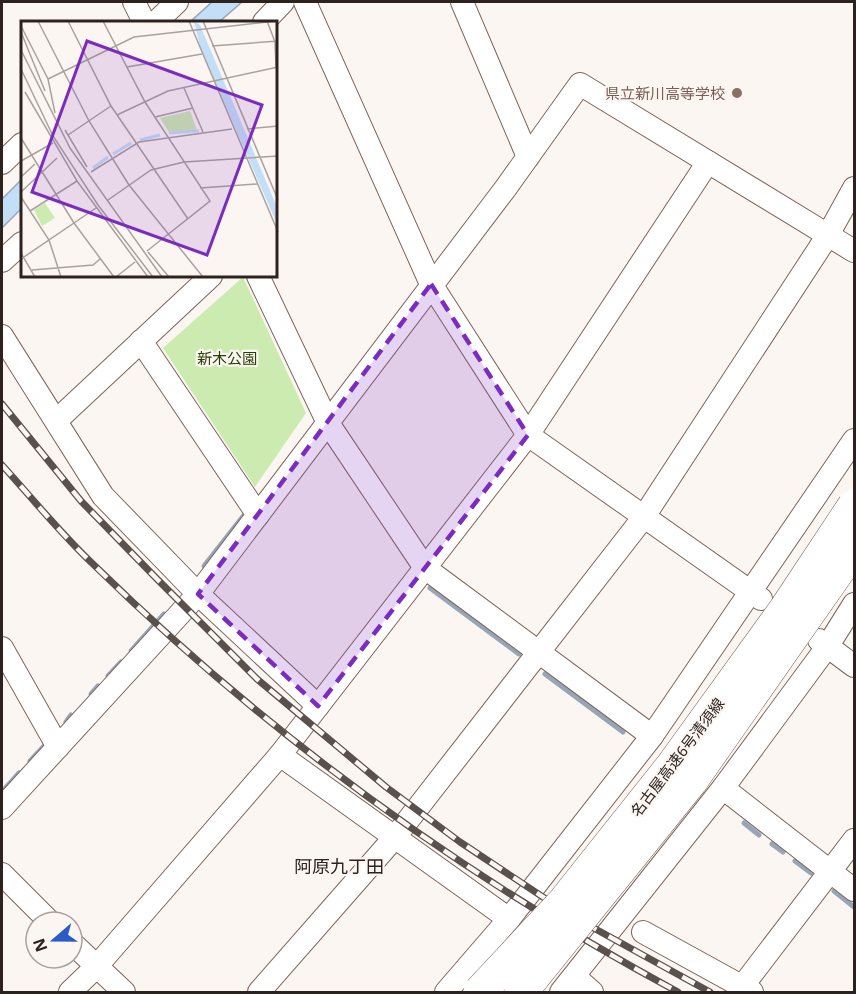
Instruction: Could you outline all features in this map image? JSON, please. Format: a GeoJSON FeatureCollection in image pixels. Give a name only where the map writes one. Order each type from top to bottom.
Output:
{"type":"FeatureCollection","features":[{"type":"Feature","properties":{"kind":"highway","name":"名古屋高速6号清須線"},"geometry":{"type":"LineString","coordinates":[[457,988],[564,903],[673,765],[785,610],[855,506]]}},
{"type":"Feature","properties":{"kind":"highway","name":"名古屋高速6号清須線"},"geometry":{"type":"LineString","coordinates":[[531,992],[691,781],[855,548]]}},
{"type":"Feature","properties":{"kind":"street"},"geometry":{"type":"LineString","coordinates":[[134,2],[144,21]]}},
{"type":"Feature","properties":{"kind":"street"},"geometry":{"type":"LineString","coordinates":[[157,21],[177,2]]}},
{"type":"Feature","properties":{"kind":"street"},"geometry":{"type":"LineString","coordinates":[[265,21],[283,2]]}},
{"type":"Feature","properties":{"kind":"street"},"geometry":{"type":"LineString","coordinates":[[305,2],[431,284],[528,435],[757,596]]}},
{"type":"Feature","properties":{"kind":"street"},"geometry":{"type":"LineString","coordinates":[[462,2],[528,157]]}},
{"type":"Feature","properties":{"kind":"street"},"geometry":{"type":"LineString","coordinates":[[2,808],[198,594],[528,157],[580,84],[855,251]]}},
{"type":"Feature","properties":{"kind":"street"},"geometry":{"type":"LineString","coordinates":[[2,163],[21,145]]}},
{"type":"Feature","properties":{"kind":"street"},"geometry":{"type":"LineString","coordinates":[[70,993],[96,967],[280,755],[528,435],[708,162]]}},
{"type":"Feature","properties":{"kind":"street"},"geometry":{"type":"LineString","coordinates":[[259,993],[395,837],[643,518],[828,234],[855,188]]}},
{"type":"Feature","properties":{"kind":"street"},"geometry":{"type":"LineString","coordinates":[[2,261],[21,244]]}},
{"type":"Feature","properties":{"kind":"street"},"geometry":{"type":"LineString","coordinates":[[57,420],[210,278]]}},
{"type":"Feature","properties":{"kind":"street"},"geometry":{"type":"LineString","coordinates":[[259,278],[328,423],[425,568],[652,736]]}},
{"type":"Feature","properties":{"kind":"street"},"geometry":{"type":"LineString","coordinates":[[2,336],[103,496],[198,594],[318,706]]}},
{"type":"Feature","properties":{"kind":"street"},"geometry":{"type":"LineString","coordinates":[[141,341],[258,514]]}},
{"type":"Feature","properties":{"kind":"street"},"geometry":{"type":"LineString","coordinates":[[457,988],[757,596],[855,440]]}},
{"type":"Feature","properties":{"kind":"street"},"geometry":{"type":"LineString","coordinates":[[592,993],[568,985],[723,788],[823,643],[855,604]]}},
{"type":"Feature","properties":{"kind":"street"},"geometry":{"type":"LineString","coordinates":[[823,643],[855,666]]}},
{"type":"Feature","properties":{"kind":"street"},"geometry":{"type":"LineString","coordinates":[[2,648],[58,747]]}},
{"type":"Feature","properties":{"kind":"street"},"geometry":{"type":"LineString","coordinates":[[280,755],[509,919]]}},
{"type":"Feature","properties":{"kind":"street"},"geometry":{"type":"LineString","coordinates":[[723,788],[855,890]]}},
{"type":"Feature","properties":{"kind":"street"},"geometry":{"type":"LineString","coordinates":[[643,932],[744,991],[855,840]]}},
{"type":"Feature","properties":{"kind":"street"},"geometry":{"type":"LineString","coordinates":[[2,874],[38,910]]}},
{"type":"Feature","properties":{"kind":"street"},"geometry":{"type":"LineString","coordinates":[[457,988],[514,947]]}},
{"type":"Feature","properties":{"kind":"street"},"geometry":{"type":"LineString","coordinates":[[84,955],[124,993]]}},
{"type":"Feature","properties":{"kind":"highlighted area"},"geometry":{"type":"Polygon","coordinates":[[[431,284],[528,435],[318,706],[198,594],[431,284]]]}},
{"type":"Feature","properties":{"kind":"green space","name":"新木公園"},"geometry":{"type":"Polygon","coordinates":[[[243,278],[306,413],[255,487],[163,348],[243,278]]]}},
{"type":"Feature","properties":{"kind":"water"},"geometry":{"type":"Polygon","coordinates":[[[212,2],[242,2],[220,21],[191,21],[212,2]]]}},
{"type":"Feature","properties":{"kind":"water"},"geometry":{"type":"Polygon","coordinates":[[[21,180],[21,209],[2,228],[2,199],[21,180]]]}},
{"type":"Feature","properties":{"kind":"waterway"},"geometry":{"type":"LineString","coordinates":[[204,566],[244,515]]}},
{"type":"Feature","properties":{"kind":"waterway"},"geometry":{"type":"LineString","coordinates":[[430,588],[519,654]]}},
{"type":"Feature","properties":{"kind":"waterway"},"geometry":{"type":"LineString","coordinates":[[131,651],[164,614]]}},
{"type":"Feature","properties":{"kind":"waterway"},"geometry":{"type":"LineString","coordinates":[[108,676],[121,662]]}},
{"type":"Feature","properties":{"kind":"waterway"},"geometry":{"type":"LineString","coordinates":[[545,674],[623,732]]}},
{"type":"Feature","properties":{"kind":"waterway"},"geometry":{"type":"LineString","coordinates":[[91,694],[98,686]]}},
{"type":"Feature","properties":{"kind":"waterway"},"geometry":{"type":"LineString","coordinates":[[66,722],[71,715]]}},
{"type":"Feature","properties":{"kind":"waterway"},"geometry":{"type":"LineString","coordinates":[[30,761],[46,744]]}},
{"type":"Feature","properties":{"kind":"waterway"},"geometry":{"type":"LineString","coordinates":[[2,792],[19,773]]}},
{"type":"Feature","properties":{"kind":"waterway"},"geometry":{"type":"LineString","coordinates":[[744,823],[759,835]]}},
{"type":"Feature","properties":{"kind":"waterway"},"geometry":{"type":"LineString","coordinates":[[772,844],[783,852]]}},
{"type":"Feature","properties":{"kind":"waterway"},"geometry":{"type":"LineString","coordinates":[[795,861],[811,873]]}},
{"type":"Feature","properties":{"kind":"waterway"},"geometry":{"type":"LineString","coordinates":[[834,891],[854,907]]}},
{"type":"Feature","properties":{"kind":"railway"},"geometry":{"type":"LineString","coordinates":[[2,404],[81,501],[257,679],[386,787],[460,842],[570,915],[710,992]]}},
{"type":"Feature","properties":{"kind":"railway"},"geometry":{"type":"LineString","coordinates":[[2,465],[82,553],[160,627],[299,744],[371,799],[521,901],[678,992]]}},
{"type":"Feature","properties":{"kind":"place","name":"県立新川高等学校"},"geometry":{"type":"Point","coordinates":[737,93]}},
{"type":"Feature","properties":{"kind":"district","name":"阿原九丁田"},"geometry":{"type":"Point","coordinates":[339,866]}}]}
